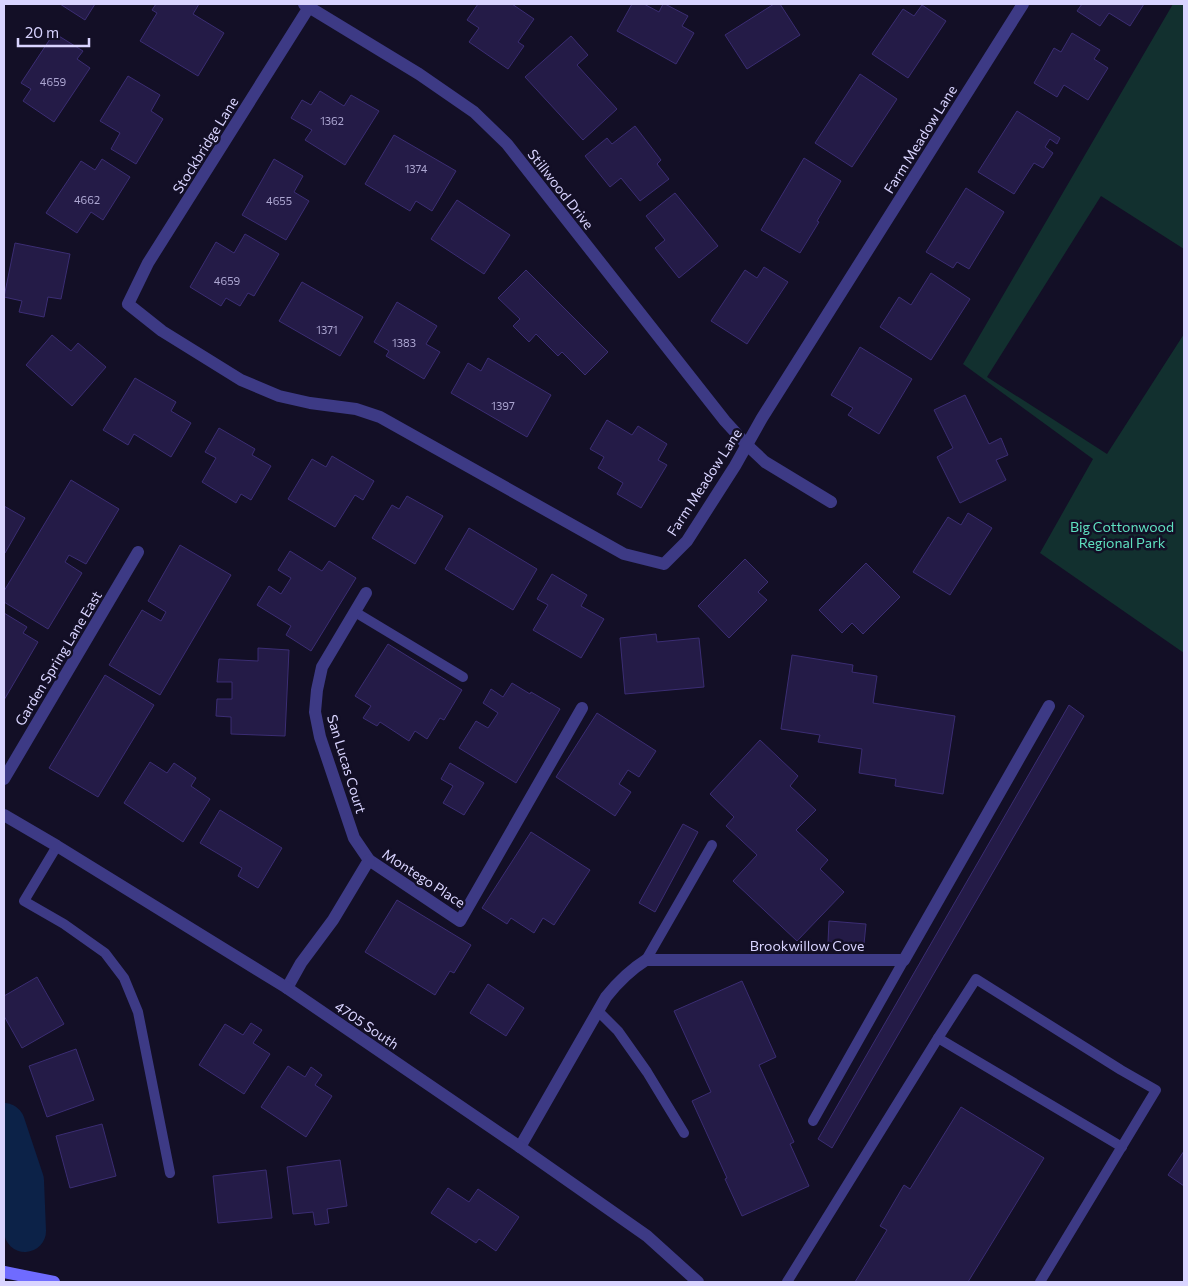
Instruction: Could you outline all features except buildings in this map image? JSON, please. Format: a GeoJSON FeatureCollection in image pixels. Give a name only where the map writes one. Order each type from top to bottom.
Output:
{"type":"FeatureCollection","features":[{"type":"Feature","properties":{"kind":"main road"},"geometry":{"type":"LineString","coordinates":[[4,1272],[54,1282]]}},
{"type":"Feature","properties":{"kind":"street","name":"Farm Meadow Lane"},"geometry":{"type":"LineString","coordinates":[[128,304],[162,331],[241,380],[279,396],[310,403],[356,409],[380,417],[624,554],[664,564],[687,541],[735,466],[762,418],[1023,4]]}},
{"type":"Feature","properties":{"kind":"street","name":"Stillwood Drive"},"geometry":{"type":"LineString","coordinates":[[308,5],[418,74],[474,112],[507,144],[725,421],[765,462],[831,502]]}},
{"type":"Feature","properties":{"kind":"street","name":"Stockbridge Lane"},"geometry":{"type":"LineString","coordinates":[[128,304],[148,264],[308,5]]}},
{"type":"Feature","properties":{"kind":"street","name":"Garden Spring Lane East"},"geometry":{"type":"LineString","coordinates":[[4,779],[138,552]]}},
{"type":"Feature","properties":{"kind":"street","name":"San Lucas Court"},"geometry":{"type":"LineString","coordinates":[[366,593],[322,667],[315,712],[320,737],[354,838],[369,860]]}},
{"type":"Feature","properties":{"kind":"street"},"geometry":{"type":"LineString","coordinates":[[904,960],[1049,706]]}},
{"type":"Feature","properties":{"kind":"street","name":"Montego Place"},"geometry":{"type":"LineString","coordinates":[[287,988],[301,964],[333,920],[369,860],[460,921],[582,708]]}},
{"type":"Feature","properties":{"kind":"street","name":"4705 South"},"geometry":{"type":"LineString","coordinates":[[4,815],[287,988],[647,1236],[698,1282]]}},
{"type":"Feature","properties":{"kind":"street"},"geometry":{"type":"LineString","coordinates":[[520,1147],[606,997],[626,974],[646,960]]}},
{"type":"Feature","properties":{"kind":"street","name":"Brookwillow Cove"},"geometry":{"type":"LineString","coordinates":[[646,960],[904,960]]}},
{"type":"Feature","properties":{"kind":"lane"},"geometry":{"type":"LineString","coordinates":[[355,612],[463,676]]}},
{"type":"Feature","properties":{"kind":"lane"},"geometry":{"type":"LineString","coordinates":[[646,960],[712,845]]}},
{"type":"Feature","properties":{"kind":"lane"},"geometry":{"type":"LineString","coordinates":[[57,846],[24,901],[64,924],[106,953],[124,978],[138,1012],[170,1173]]}},
{"type":"Feature","properties":{"kind":"lane"},"geometry":{"type":"LineString","coordinates":[[813,1121],[904,960]]}},
{"type":"Feature","properties":{"kind":"lane"},"geometry":{"type":"LineString","coordinates":[[788,1282],[976,979],[1156,1090],[1040,1282]]}},
{"type":"Feature","properties":{"kind":"lane"},"geometry":{"type":"LineString","coordinates":[[598,1010],[618,1032],[647,1072],[684,1134]]}},
{"type":"Feature","properties":{"kind":"lane"},"geometry":{"type":"LineString","coordinates":[[938,1038],[1122,1146]]}},
{"type":"Feature","properties":{"kind":"green space","name":"Big Cottonwood Regional Park"},"geometry":{"type":"Polygon","coordinates":[[[1173,4],[1184,4],[1184,249],[1101,196],[987,377],[1107,454],[1184,334],[1184,653],[1040,553],[1093,459],[963,364],[1173,4]]]}},
{"type":"Feature","properties":{"kind":"waterway"},"geometry":{"type":"LineString","coordinates":[[4,1124],[23,1181],[25,1231]]}}]}
